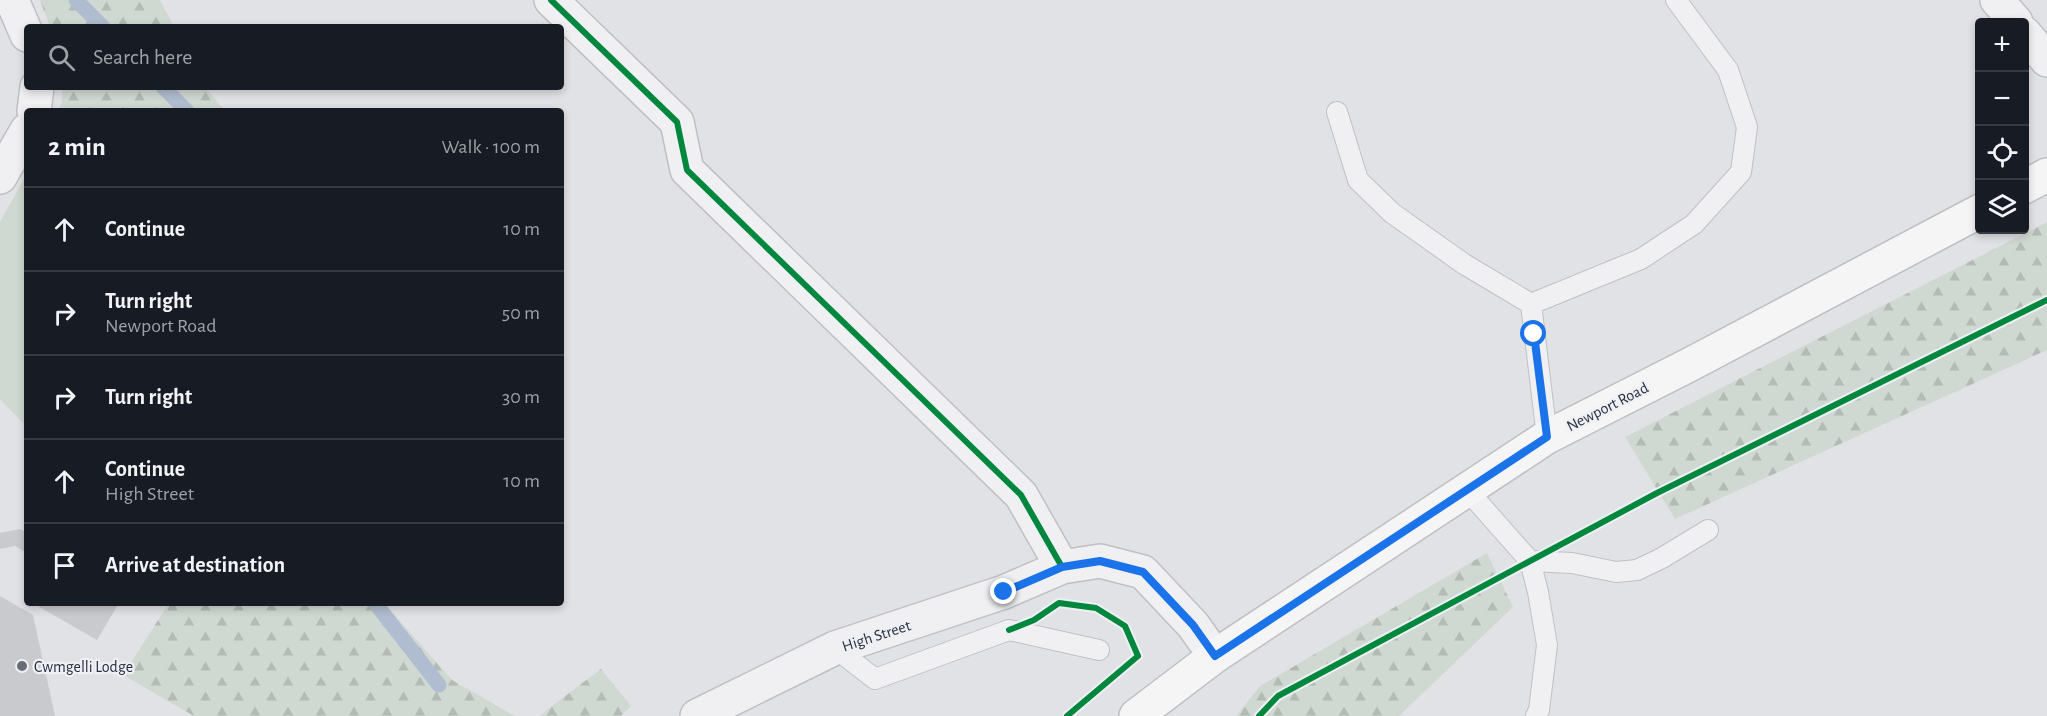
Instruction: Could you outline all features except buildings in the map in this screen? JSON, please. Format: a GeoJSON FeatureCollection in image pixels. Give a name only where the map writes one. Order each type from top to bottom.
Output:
{"type":"FeatureCollection","features":[{"type":"Feature","properties":{"kind":"main road"},"geometry":{"type":"LineString","coordinates":[[2029,185],[2047,176]]}},
{"type":"Feature","properties":{"kind":"main road","name":"Newport Road"},"geometry":{"type":"LineString","coordinates":[[1136,716],[1215,656],[1547,437],[1689,365],[1975,214]]}},
{"type":"Feature","properties":{"kind":"street"},"geometry":{"type":"LineString","coordinates":[[12,0],[24,28]]}},
{"type":"Feature","properties":{"kind":"street"},"geometry":{"type":"LineString","coordinates":[[551,0],[677,122],[687,170],[1021,495],[1062,567]]}},
{"type":"Feature","properties":{"kind":"street"},"geometry":{"type":"LineString","coordinates":[[1997,0],[2013,18]]}},
{"type":"Feature","properties":{"kind":"street"},"geometry":{"type":"LineString","coordinates":[[2029,38],[2047,60]]}},
{"type":"Feature","properties":{"kind":"street"},"geometry":{"type":"LineString","coordinates":[[34,108],[36,90]]}},
{"type":"Feature","properties":{"kind":"street"},"geometry":{"type":"LineString","coordinates":[[0,177],[24,135]]}},
{"type":"Feature","properties":{"kind":"street","name":"High Street"},"geometry":{"type":"LineString","coordinates":[[697,716],[835,648],[1004,592],[1062,567],[1100,561],[1143,572],[1193,625],[1215,656]]}},
{"type":"Feature","properties":{"kind":"lane"},"geometry":{"type":"LineString","coordinates":[[1531,304],[1641,259],[1694,224],[1741,172],[1747,127],[1728,70],[1676,0]]}},
{"type":"Feature","properties":{"kind":"lane"},"geometry":{"type":"LineString","coordinates":[[1337,112],[1358,180],[1392,213],[1464,264],[1531,304]]}},
{"type":"Feature","properties":{"kind":"lane"},"geometry":{"type":"LineString","coordinates":[[1531,304],[1547,437]]}},
{"type":"Feature","properties":{"kind":"lane"},"geometry":{"type":"LineString","coordinates":[[1468,490],[1530,561],[1538,591],[1547,645],[1539,710],[1536,716]]}},
{"type":"Feature","properties":{"kind":"lane"},"geometry":{"type":"LineString","coordinates":[[1530,561],[1572,563],[1616,572],[1637,570],[1662,558],[1708,530]]}},
{"type":"Feature","properties":{"kind":"lane"},"geometry":{"type":"LineString","coordinates":[[835,648],[875,679],[1009,630],[1099,650]]}},
{"type":"Feature","properties":{"kind":"green space"},"geometry":{"type":"Polygon","coordinates":[[[40,0],[160,0],[172,24],[49,24],[40,0]]]}},
{"type":"Feature","properties":{"kind":"green space"},"geometry":{"type":"Polygon","coordinates":[[[62,90],[208,90],[222,108],[59,108],[62,90]]]}},
{"type":"Feature","properties":{"kind":"green space"},"geometry":{"type":"Polygon","coordinates":[[[24,178],[24,424],[0,399],[0,222],[24,178]]]}},
{"type":"Feature","properties":{"kind":"green space"},"geometry":{"type":"Polygon","coordinates":[[[2047,222],[2047,350],[1675,519],[1625,437],[2023,234],[2029,234],[2029,231],[2047,222]]]}},
{"type":"Feature","properties":{"kind":"green space"},"geometry":{"type":"Polygon","coordinates":[[[1487,553],[1513,607],[1399,716],[1236,716],[1260,686],[1487,553]]]}},
{"type":"Feature","properties":{"kind":"green space"},"geometry":{"type":"Polygon","coordinates":[[[167,606],[387,606],[452,680],[515,716],[194,716],[123,675],[167,606]]]}},
{"type":"Feature","properties":{"kind":"green space"},"geometry":{"type":"Polygon","coordinates":[[[601,669],[631,706],[621,716],[539,716],[601,669]]]}},
{"type":"Feature","properties":{"kind":"waterway"},"geometry":{"type":"LineString","coordinates":[[76,0],[100,24]]}},
{"type":"Feature","properties":{"kind":"waterway"},"geometry":{"type":"LineString","coordinates":[[166,90],[184,108]]}},
{"type":"Feature","properties":{"kind":"waterway"},"geometry":{"type":"LineString","coordinates":[[377,606],[439,685]]}},
{"type":"Feature","properties":{"kind":"cycle path"},"geometry":{"type":"LineString","coordinates":[[551,0],[677,122],[687,170],[1021,495],[1062,567]]}},
{"type":"Feature","properties":{"kind":"cycle path"},"geometry":{"type":"LineString","coordinates":[[1259,716],[1278,696],[1657,493],[2047,300]]}},
{"type":"Feature","properties":{"kind":"cycle path"},"geometry":{"type":"LineString","coordinates":[[1009,630],[1034,620],[1059,603],[1096,608],[1125,626],[1138,656],[1067,716]]}},
{"type":"Feature","properties":{"kind":"place","name":"Cwmgelli Lodge"},"geometry":{"type":"Point","coordinates":[22,666]}},
{"type":"Feature","properties":{"kind":"route"},"geometry":{"type":"LineString","coordinates":[[1004,592],[1062,567],[1100,561],[1143,572],[1193,625],[1215,656],[1547,437],[1534,334]]}}]}
